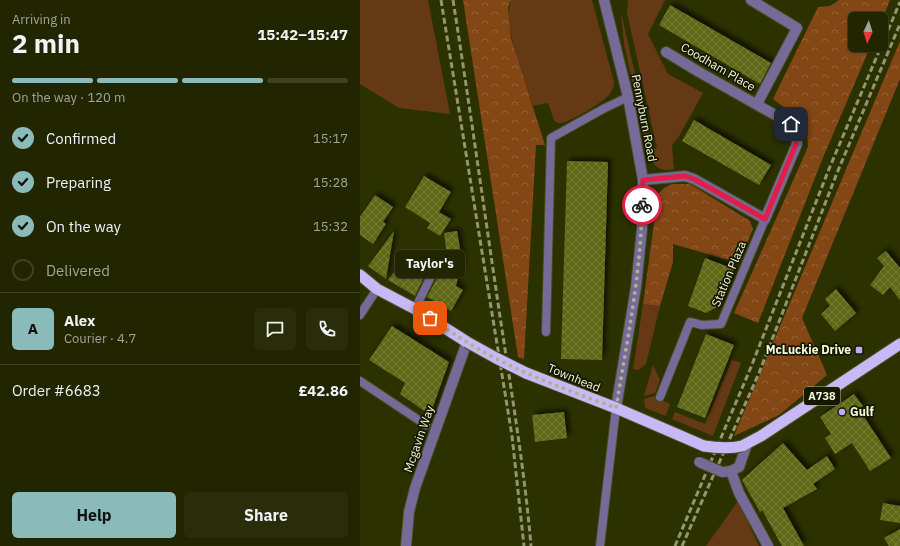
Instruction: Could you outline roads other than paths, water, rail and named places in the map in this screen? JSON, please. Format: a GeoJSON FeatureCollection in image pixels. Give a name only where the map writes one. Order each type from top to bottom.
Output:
{"type":"FeatureCollection","features":[{"type":"Feature","properties":{"kind":"highway","name":"A738"},"geometry":{"type":"LineString","coordinates":[[360,275],[377,289],[415,308],[467,342]]}},
{"type":"Feature","properties":{"kind":"highway","name":"Townhead"},"geometry":{"type":"LineString","coordinates":[[467,342],[526,372],[616,408],[704,446],[731,448],[744,445]]}},
{"type":"Feature","properties":{"kind":"highway","name":"A738"},"geometry":{"type":"LineString","coordinates":[[744,445],[761,436],[900,344]]}},
{"type":"Feature","properties":{"kind":"street","name":"Pennyburn Road"},"geometry":{"type":"LineString","coordinates":[[604,0],[628,97],[643,180],[642,228],[636,287],[616,408]]}},
{"type":"Feature","properties":{"kind":"street","name":"Coodham Place"},"geometry":{"type":"LineString","coordinates":[[751,0],[797,28],[757,104]]}},
{"type":"Feature","properties":{"kind":"street","name":"Coodham Place"},"geometry":{"type":"LineString","coordinates":[[666,52],[791,124],[796,133],[796,144],[765,219]]}},
{"type":"Feature","properties":{"kind":"street"},"geometry":{"type":"LineString","coordinates":[[643,180],[685,176],[694,179],[765,219]]}},
{"type":"Feature","properties":{"kind":"street","name":"Mcgavin Way"},"geometry":{"type":"LineString","coordinates":[[406,546],[409,512],[415,488],[467,342]]}},
{"type":"Feature","properties":{"kind":"street"},"geometry":{"type":"LineString","coordinates":[[699,462],[727,471],[739,467],[744,445]]}},
{"type":"Feature","properties":{"kind":"street"},"geometry":{"type":"LineString","coordinates":[[727,471],[768,546]]}},
{"type":"Feature","properties":{"kind":"lane"},"geometry":{"type":"LineString","coordinates":[[546,332],[551,138],[628,97]]}},
{"type":"Feature","properties":{"kind":"lane","name":"Station Plaza"},"geometry":{"type":"LineString","coordinates":[[660,397],[690,322],[702,325],[721,324],[765,219]]}},
{"type":"Feature","properties":{"kind":"lane"},"geometry":{"type":"LineString","coordinates":[[415,308],[439,260]]}},
{"type":"Feature","properties":{"kind":"lane"},"geometry":{"type":"LineString","coordinates":[[360,315],[377,289]]}},
{"type":"Feature","properties":{"kind":"lane"},"geometry":{"type":"LineString","coordinates":[[360,381],[426,425]]}},
{"type":"Feature","properties":{"kind":"lane"},"geometry":{"type":"LineString","coordinates":[[600,546],[616,408]]}},
{"type":"Feature","properties":{"kind":"railway"},"geometry":{"type":"LineString","coordinates":[[441,0],[512,436],[524,546]]}},
{"type":"Feature","properties":{"kind":"railway"},"geometry":{"type":"LineString","coordinates":[[453,0],[525,485],[531,546]]}},
{"type":"Feature","properties":{"kind":"railway"},"geometry":{"type":"LineString","coordinates":[[675,546],[751,367],[829,169],[900,2]]}},
{"type":"Feature","properties":{"kind":"railway"},"geometry":{"type":"LineString","coordinates":[[682,546],[759,373],[837,173],[900,24]]}},
{"type":"Feature","properties":{"kind":"place","name":"Taylor's"},"geometry":{"type":"Point","coordinates":[430,318]}},
{"type":"Feature","properties":{"kind":"place","name":"McLuckie Drive"},"geometry":{"type":"Point","coordinates":[859,350]}},
{"type":"Feature","properties":{"kind":"place","name":"Gulf"},"geometry":{"type":"Point","coordinates":[842,412]}}]}
